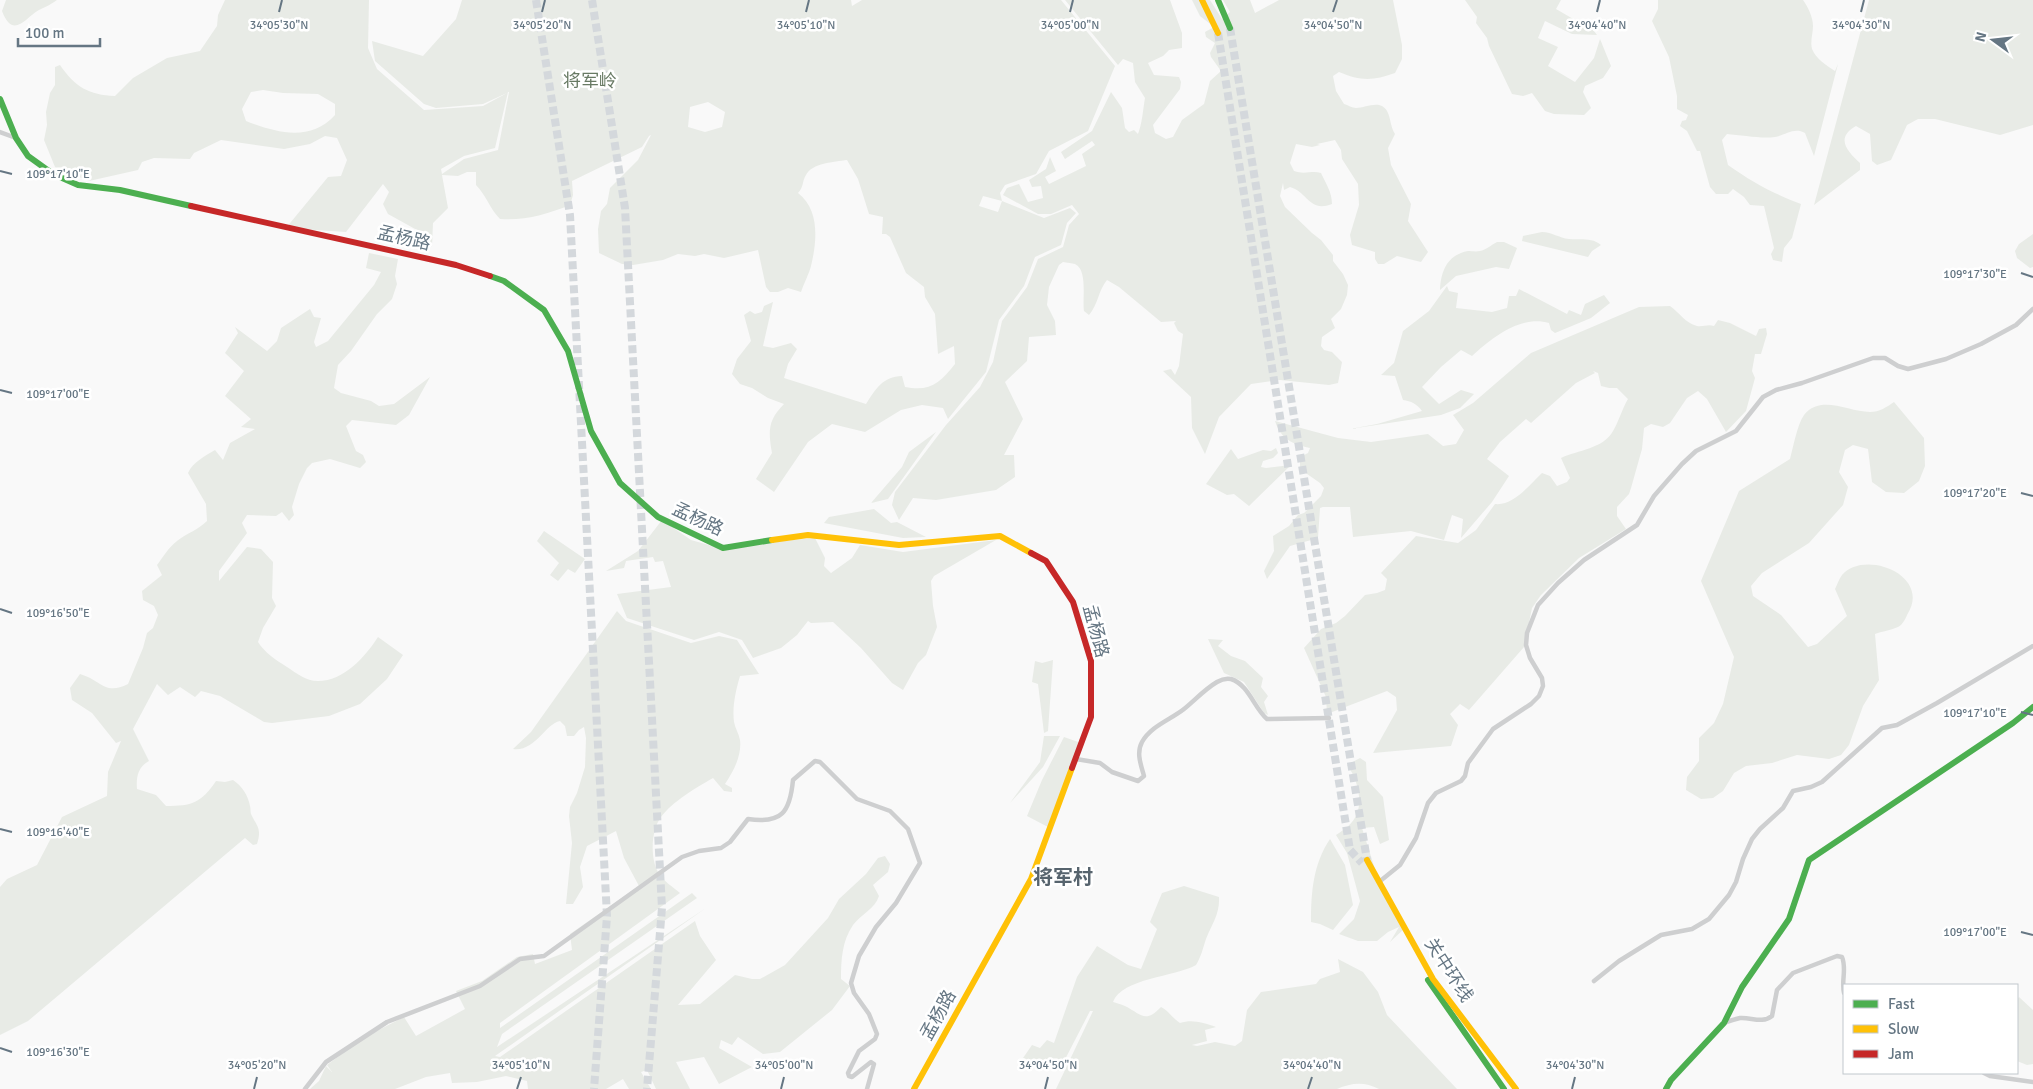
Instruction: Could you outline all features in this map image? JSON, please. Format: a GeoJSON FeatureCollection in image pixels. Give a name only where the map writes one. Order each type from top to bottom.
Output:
{"type":"FeatureCollection","features":[{"type":"Feature","properties":{"kind":"main road"},"geometry":{"type":"LineString","coordinates":[[1202,0],[1218,33]]}},
{"type":"Feature","properties":{"kind":"main road"},"geometry":{"type":"LineString","coordinates":[[1218,0],[1230,28]]}},
{"type":"Feature","properties":{"kind":"main road","name":"孟杨路"},"geometry":{"type":"LineString","coordinates":[[0,99],[16,138],[28,156],[53,174],[78,185],[120,190],[427,258],[456,265],[504,281],[544,310],[568,351],[591,431],[620,483],[658,517],[723,548],[808,535],[899,545],[1000,536],[1046,561],[1073,602],[1091,660],[1091,717],[1032,878],[914,1089]]}},
{"type":"Feature","properties":{"kind":"main road"},"geometry":{"type":"LineString","coordinates":[[1666,1089],[1671,1080],[1724,1023],[1742,987],[1789,919],[1809,860],[2013,723],[2033,707]]}},
{"type":"Feature","properties":{"kind":"main road","name":"关中环线"},"geometry":{"type":"LineString","coordinates":[[1504,1089],[1429,982],[1364,862],[1379,882],[1433,979],[1516,1089]]}},
{"type":"Feature","properties":{"kind":"street"},"geometry":{"type":"LineString","coordinates":[[0,132],[16,138]]}},
{"type":"Feature","properties":{"kind":"street"},"geometry":{"type":"LineString","coordinates":[[1379,882],[1400,865],[1416,838],[1428,803],[1436,793],[1465,776],[1468,763],[1493,729],[1531,704],[1539,696],[1542,678],[1530,658],[1526,645],[1531,620],[1538,605],[1558,583],[1584,560],[1637,525],[1654,496],[1696,451],[1736,431],[1763,397],[1776,390],[1873,358],[1885,358],[1898,366],[1908,369],[1946,359],[1981,344],[2016,325],[2033,309]]}},
{"type":"Feature","properties":{"kind":"street"},"geometry":{"type":"LineString","coordinates":[[1594,981],[1619,961],[1661,935],[1692,930],[1709,919],[1729,895],[1736,882],[1752,839],[1760,828],[1784,808],[1793,791],[1799,788],[1811,787],[1822,782],[1882,728],[1897,725],[2033,646]]}},
{"type":"Feature","properties":{"kind":"street"},"geometry":{"type":"LineString","coordinates":[[1076,759],[1100,763],[1112,772],[1138,781],[1144,776],[1138,753],[1147,735],[1223,678],[1241,685],[1252,698],[1261,714],[1267,719],[1328,718]]}},
{"type":"Feature","properties":{"kind":"street"},"geometry":{"type":"LineString","coordinates":[[305,1089],[326,1062],[387,1022],[480,986],[520,959],[544,956],[682,858],[699,851],[721,848],[730,842],[748,819],[761,821],[775,819],[784,811],[791,800],[793,780],[815,761],[820,762],[857,798],[890,811],[908,829],[920,863],[896,903],[876,927],[859,956],[851,983],[854,993],[869,1014],[877,1034],[876,1039],[859,1051],[848,1073],[848,1076],[852,1077],[872,1062],[874,1064],[873,1072],[866,1089]]}},
{"type":"Feature","properties":{"kind":"street"},"geometry":{"type":"LineString","coordinates":[[1724,1023],[1740,1018],[1760,1020],[1769,1018],[1772,1016],[1777,990],[1793,972],[1837,956],[1842,957],[1845,964],[1843,988]]}},
{"type":"Feature","properties":{"kind":"street"},"geometry":{"type":"LineString","coordinates":[[1986,1074],[2033,1082]]}},
{"type":"Feature","properties":{"kind":"green space"},"geometry":{"type":"Polygon","coordinates":[[[6,0],[57,0],[15,26],[6,20],[2,11],[6,0]]]}},
{"type":"Feature","properties":{"kind":"green space","name":"将军岭"},"geometry":{"type":"Polygon","coordinates":[[[225,0],[369,0],[368,48],[377,69],[424,110],[483,106],[507,93],[483,104],[436,108],[424,104],[375,61],[372,41],[423,56],[456,19],[462,0],[851,0],[852,6],[862,0],[1061,0],[1115,66],[1088,131],[1049,151],[1036,174],[1005,185],[1000,193],[1002,201],[1044,218],[1070,208],[1076,213],[1067,223],[1061,245],[1035,257],[1024,286],[999,320],[986,372],[948,419],[943,408],[922,405],[901,410],[865,432],[832,424],[808,442],[774,492],[756,479],[772,453],[770,426],[775,415],[784,404],[740,384],[732,374],[737,359],[751,341],[744,315],[750,311],[755,314],[762,312],[764,306],[773,302],[763,346],[773,348],[791,343],[797,349],[788,364],[784,378],[866,404],[876,389],[890,378],[902,376],[905,387],[928,387],[939,381],[955,364],[954,346],[938,354],[935,314],[925,297],[924,287],[906,273],[890,237],[882,234],[883,217],[869,214],[858,179],[847,160],[813,168],[806,175],[798,193],[810,208],[815,227],[815,246],[811,266],[801,292],[788,288],[778,292],[770,292],[766,287],[758,250],[724,258],[704,254],[695,256],[678,254],[663,260],[633,265],[622,264],[599,253],[598,229],[601,211],[607,204],[610,188],[638,160],[651,135],[642,147],[572,181],[573,195],[570,205],[527,218],[500,219],[476,185],[476,172],[467,172],[458,176],[442,175],[448,208],[433,223],[432,247],[426,235],[388,214],[383,204],[389,192],[383,184],[346,232],[286,228],[328,177],[341,176],[347,160],[337,138],[325,136],[310,144],[284,149],[221,140],[194,153],[190,159],[154,158],[142,162],[138,170],[89,181],[55,167],[44,140],[47,125],[46,112],[50,93],[55,85],[55,67],[60,65],[71,79],[90,92],[115,96],[133,78],[167,58],[200,51],[217,26],[218,15],[225,0]],[[263,90],[251,92],[242,109],[246,121],[269,129],[293,133],[315,129],[326,124],[335,115],[335,104],[318,94],[283,93],[263,90]],[[509,92],[495,148],[464,156],[441,169],[442,174],[464,159],[498,150],[509,92]],[[708,102],[690,107],[688,127],[705,132],[722,127],[725,112],[708,102]],[[983,196],[979,206],[998,212],[1002,201],[983,196]]]}},
{"type":"Feature","properties":{"kind":"green space"},"geometry":{"type":"Polygon","coordinates":[[[1065,0],[1170,0],[1182,33],[1182,48],[1169,50],[1163,56],[1148,63],[1154,75],[1179,77],[1181,82],[1180,89],[1153,125],[1155,133],[1166,139],[1173,137],[1182,120],[1204,104],[1210,81],[1221,71],[1210,53],[1215,43],[1206,37],[1205,32],[1214,27],[1200,16],[1192,0],[1210,0],[1222,19],[1230,12],[1223,0],[1250,0],[1255,13],[1279,0],[1393,0],[1402,45],[1402,59],[1395,73],[1373,79],[1354,77],[1339,72],[1333,76],[1336,91],[1344,104],[1353,108],[1381,105],[1387,111],[1395,134],[1388,148],[1391,165],[1411,204],[1408,221],[1428,252],[1421,262],[1397,256],[1384,264],[1378,264],[1375,259],[1375,252],[1352,245],[1350,235],[1359,205],[1358,184],[1342,159],[1341,150],[1335,140],[1312,147],[1296,144],[1290,163],[1294,171],[1321,173],[1330,192],[1332,204],[1318,206],[1313,204],[1301,193],[1290,187],[1284,190],[1283,183],[1280,196],[1285,207],[1321,240],[1333,255],[1333,261],[1343,274],[1348,285],[1347,295],[1341,309],[1331,319],[1335,328],[1322,337],[1321,346],[1324,350],[1332,352],[1342,362],[1338,383],[1329,385],[1280,380],[1251,384],[1219,417],[1205,454],[1192,428],[1191,397],[1163,371],[1171,369],[1175,375],[1179,366],[1183,334],[1178,331],[1174,323],[1176,321],[1161,322],[1119,287],[1107,280],[1089,315],[1084,311],[1082,272],[1075,264],[1063,262],[1059,265],[1049,287],[1047,305],[1055,321],[1056,335],[1029,337],[1027,361],[1005,382],[1023,419],[1004,455],[1014,455],[1015,477],[996,490],[936,500],[913,498],[899,520],[892,505],[895,492],[946,425],[980,387],[993,362],[1002,321],[1027,287],[1038,259],[1063,247],[1069,225],[1079,214],[1072,205],[1051,214],[1038,214],[1003,195],[1007,188],[1019,184],[1028,202],[1043,198],[1041,186],[1032,187],[1029,180],[1046,169],[1050,157],[1056,171],[1045,177],[1049,184],[1086,166],[1082,154],[1095,145],[1092,141],[1065,159],[1061,152],[1092,131],[1111,92],[1122,108],[1125,128],[1129,132],[1134,130],[1138,134],[1145,98],[1135,82],[1133,63],[1123,59],[1118,65],[1065,0]]]}},
{"type":"Feature","properties":{"kind":"green space"},"geometry":{"type":"Polygon","coordinates":[[[1465,0],[1561,0],[1556,9],[1594,31],[1597,35],[1572,34],[1545,21],[1538,38],[1558,47],[1548,66],[1575,82],[1594,58],[1600,39],[1611,66],[1603,78],[1585,86],[1583,92],[1591,108],[1584,115],[1554,114],[1545,111],[1532,93],[1523,96],[1512,94],[1487,38],[1476,23],[1477,17],[1465,0]]]}},
{"type":"Feature","properties":{"kind":"green space"},"geometry":{"type":"Polygon","coordinates":[[[1658,0],[1803,0],[1812,19],[1811,43],[1814,53],[1822,62],[1835,71],[1838,64],[1814,156],[1805,133],[1801,131],[1770,137],[1727,134],[1722,140],[1728,165],[1763,187],[1801,204],[1792,238],[1784,248],[1782,262],[1773,260],[1771,254],[1774,248],[1764,206],[1750,205],[1744,197],[1733,189],[1728,194],[1716,194],[1710,187],[1700,151],[1697,151],[1687,131],[1680,126],[1688,115],[1677,109],[1677,96],[1669,57],[1652,21],[1658,9],[1658,0]]]}},
{"type":"Feature","properties":{"kind":"green space"},"geometry":{"type":"Polygon","coordinates":[[[1869,0],[2033,0],[2033,125],[2000,135],[1935,119],[1918,119],[1907,125],[1891,160],[1877,165],[1872,161],[1870,134],[1856,126],[1846,135],[1845,144],[1847,149],[1860,163],[1860,170],[1814,205],[1869,0]]]}},
{"type":"Feature","properties":{"kind":"green space"},"geometry":{"type":"Polygon","coordinates":[[[1542,232],[1565,238],[1590,240],[1601,245],[1592,251],[1588,257],[1522,241],[1523,236],[1542,232]]]}},
{"type":"Feature","properties":{"kind":"green space"},"geometry":{"type":"Polygon","coordinates":[[[2033,234],[2033,267],[2030,268],[2017,258],[2015,251],[2019,244],[2033,234]]]}},
{"type":"Feature","properties":{"kind":"green space"},"geometry":{"type":"Polygon","coordinates":[[[1497,242],[1504,242],[1517,248],[1509,269],[1496,267],[1456,276],[1440,290],[1444,270],[1450,260],[1461,253],[1486,249],[1497,242]]]}},
{"type":"Feature","properties":{"kind":"green space"},"geometry":{"type":"Polygon","coordinates":[[[369,253],[398,259],[395,276],[397,284],[392,299],[377,314],[351,351],[338,365],[334,388],[341,393],[371,401],[379,406],[394,404],[430,377],[409,415],[396,425],[352,420],[346,426],[356,451],[363,455],[366,462],[360,468],[330,459],[312,463],[307,468],[299,484],[292,507],[294,515],[289,521],[282,512],[276,516],[247,515],[242,523],[247,533],[219,571],[219,581],[247,547],[261,549],[273,562],[272,598],[276,606],[263,628],[258,642],[271,656],[305,678],[318,681],[337,677],[360,660],[378,637],[403,655],[387,679],[360,704],[329,716],[272,723],[264,722],[220,696],[201,691],[195,697],[180,687],[168,695],[157,684],[133,729],[149,761],[142,766],[138,773],[137,789],[156,795],[166,806],[183,805],[200,799],[216,781],[225,782],[233,780],[242,788],[248,798],[251,814],[259,831],[257,844],[253,845],[245,838],[28,1021],[0,1035],[0,887],[7,879],[37,865],[62,817],[107,796],[108,772],[121,741],[116,743],[92,713],[72,700],[70,688],[80,674],[108,688],[128,684],[147,633],[153,628],[158,615],[154,606],[143,600],[142,591],[162,575],[157,565],[171,546],[207,521],[206,504],[188,473],[196,462],[215,450],[223,460],[230,443],[255,429],[241,427],[251,419],[225,396],[244,371],[225,353],[238,333],[235,327],[267,351],[277,341],[281,328],[310,309],[314,317],[321,318],[314,342],[316,347],[328,341],[374,285],[381,272],[366,268],[369,253]]]}},
{"type":"Feature","properties":{"kind":"green space"},"geometry":{"type":"Polygon","coordinates":[[[1447,286],[1449,291],[1458,293],[1456,308],[1492,312],[1507,308],[1509,296],[1516,296],[1519,289],[1567,314],[1569,310],[1581,315],[1585,304],[1604,295],[1610,303],[1591,318],[1555,333],[1551,330],[1549,323],[1528,322],[1507,330],[1488,342],[1472,356],[1461,350],[1422,387],[1439,404],[1461,390],[1474,394],[1460,408],[1441,415],[1350,429],[1377,424],[1422,411],[1414,403],[1403,400],[1395,376],[1381,375],[1394,363],[1403,331],[1429,311],[1447,286]]]}},
{"type":"Feature","properties":{"kind":"green space"},"geometry":{"type":"Polygon","coordinates":[[[1670,306],[1686,320],[1697,326],[1714,326],[1718,320],[1730,323],[1756,336],[1759,329],[1766,328],[1767,334],[1761,354],[1755,354],[1752,371],[1755,378],[1746,411],[1726,432],[1707,399],[1698,391],[1687,398],[1670,423],[1663,427],[1651,424],[1644,428],[1642,449],[1629,494],[1617,507],[1617,516],[1626,529],[1579,558],[1541,595],[1532,608],[1524,647],[1469,710],[1460,704],[1450,714],[1458,725],[1451,746],[1373,753],[1397,710],[1396,697],[1387,691],[1327,714],[1326,697],[1304,648],[1321,629],[1336,623],[1365,595],[1385,590],[1387,579],[1381,573],[1416,536],[1458,543],[1476,530],[1495,504],[1509,502],[1542,473],[1550,476],[1557,486],[1567,482],[1570,478],[1561,458],[1597,445],[1609,437],[1628,399],[1617,388],[1601,386],[1598,373],[1593,371],[1595,373],[1576,383],[1531,423],[1526,419],[1500,442],[1487,459],[1509,476],[1492,502],[1461,538],[1463,519],[1452,515],[1444,540],[1411,531],[1353,537],[1350,507],[1323,507],[1320,508],[1318,538],[1290,546],[1267,579],[1264,571],[1274,551],[1273,536],[1289,526],[1298,515],[1304,513],[1321,496],[1324,488],[1300,469],[1300,457],[1308,453],[1310,448],[1288,440],[1280,432],[1275,421],[1338,438],[1371,442],[1428,434],[1443,446],[1456,444],[1464,430],[1453,415],[1473,403],[1531,353],[1639,307],[1670,306]]]}},
{"type":"Feature","properties":{"kind":"green space"},"geometry":{"type":"Polygon","coordinates":[[[1894,402],[1924,438],[1925,466],[1919,481],[1904,493],[1886,492],[1872,482],[1868,449],[1853,445],[1845,450],[1839,472],[1848,487],[1843,505],[1809,543],[1762,573],[1751,586],[1753,596],[1781,615],[1808,647],[1817,644],[1847,616],[1835,589],[1842,575],[1852,568],[1865,565],[1893,570],[1904,578],[1911,588],[1913,601],[1902,624],[1875,634],[1879,680],[1863,706],[1849,745],[1841,755],[1829,759],[1797,755],[1772,763],[1746,766],[1734,773],[1723,791],[1713,798],[1701,799],[1686,790],[1687,777],[1699,761],[1699,738],[1714,723],[1723,704],[1734,657],[1701,581],[1739,491],[1790,459],[1799,425],[1804,415],[1811,409],[1827,405],[1873,412],[1883,409],[1894,402]]]}},
{"type":"Feature","properties":{"kind":"green space"},"geometry":{"type":"Polygon","coordinates":[[[936,432],[888,499],[871,503],[902,467],[909,452],[936,432]]]}},
{"type":"Feature","properties":{"kind":"green space"},"geometry":{"type":"Polygon","coordinates":[[[1276,448],[1278,453],[1273,458],[1263,461],[1261,467],[1291,465],[1249,506],[1234,494],[1227,495],[1206,484],[1231,449],[1238,459],[1263,450],[1271,451],[1276,448]]]}},
{"type":"Feature","properties":{"kind":"green space"},"geometry":{"type":"Polygon","coordinates":[[[874,509],[891,523],[897,522],[926,537],[903,538],[824,523],[829,517],[874,509]]]}},
{"type":"Feature","properties":{"kind":"green space"},"geometry":{"type":"Polygon","coordinates":[[[662,520],[691,540],[716,547],[815,538],[825,558],[824,566],[831,573],[852,558],[860,545],[903,552],[996,540],[934,576],[931,581],[937,627],[926,655],[918,663],[903,690],[892,683],[861,648],[833,622],[811,623],[808,621],[797,635],[781,648],[753,658],[742,640],[719,632],[694,640],[627,618],[617,594],[671,587],[663,561],[655,562],[653,557],[626,561],[624,568],[606,571],[638,551],[662,520]]]}},
{"type":"Feature","properties":{"kind":"green space"},"geometry":{"type":"Polygon","coordinates":[[[544,531],[585,559],[575,573],[568,569],[558,581],[550,575],[559,563],[537,541],[544,531]]]}},
{"type":"Feature","properties":{"kind":"green space"},"geometry":{"type":"Polygon","coordinates":[[[617,611],[626,621],[691,643],[719,636],[737,640],[759,674],[740,676],[737,687],[734,716],[740,740],[740,752],[734,769],[725,784],[732,788],[732,792],[724,791],[713,778],[692,790],[666,811],[655,829],[653,852],[655,866],[668,884],[680,893],[500,1023],[500,1028],[692,893],[697,898],[502,1034],[497,1047],[706,908],[495,1056],[500,1057],[695,921],[700,936],[716,960],[678,1005],[700,1004],[735,975],[760,979],[785,965],[828,918],[839,899],[866,874],[878,858],[885,856],[890,864],[888,872],[873,885],[879,896],[877,901],[853,925],[844,944],[841,979],[850,986],[832,1010],[780,1052],[763,1054],[738,1037],[732,1045],[721,1040],[719,1048],[752,1067],[719,1084],[704,1057],[676,1062],[690,1089],[656,1089],[647,1070],[641,1072],[651,1089],[629,1089],[623,1079],[606,1089],[528,1089],[527,1081],[506,1076],[477,1082],[452,1083],[450,1073],[426,1077],[395,1089],[310,1089],[319,1081],[326,1066],[332,1072],[327,1065],[363,1038],[404,1017],[416,1036],[465,1009],[456,991],[482,981],[517,957],[533,954],[535,964],[572,950],[570,934],[639,886],[624,858],[616,831],[587,846],[580,867],[583,887],[573,904],[566,904],[572,843],[569,816],[570,807],[577,793],[585,767],[586,738],[584,727],[574,736],[567,736],[565,726],[560,721],[549,727],[528,746],[521,749],[513,749],[531,732],[617,611]]]}},
{"type":"Feature","properties":{"kind":"green space"},"geometry":{"type":"Polygon","coordinates":[[[1208,639],[1223,640],[1218,646],[1231,656],[1245,661],[1263,678],[1261,687],[1268,696],[1264,702],[1268,715],[1264,713],[1244,682],[1224,673],[1208,639]]]}},
{"type":"Feature","properties":{"kind":"green space"},"geometry":{"type":"Polygon","coordinates":[[[1053,660],[1048,731],[1044,733],[1038,684],[1032,682],[1035,661],[1042,663],[1053,660]]]}},
{"type":"Feature","properties":{"kind":"green space"},"geometry":{"type":"Polygon","coordinates":[[[1044,736],[1060,736],[1043,767],[1010,803],[1040,762],[1044,736]]]}},
{"type":"Feature","properties":{"kind":"green space"},"geometry":{"type":"Polygon","coordinates":[[[1064,737],[1081,743],[1048,827],[1027,816],[1042,780],[1064,737]]]}},
{"type":"Feature","properties":{"kind":"green space"},"geometry":{"type":"Polygon","coordinates":[[[1360,758],[1366,762],[1367,780],[1383,797],[1389,840],[1380,844],[1374,827],[1362,828],[1375,869],[1404,929],[1390,942],[1399,927],[1388,932],[1377,941],[1358,941],[1339,934],[1354,919],[1360,901],[1347,853],[1336,835],[1356,817],[1359,807],[1358,788],[1347,765],[1360,758]]]}},
{"type":"Feature","properties":{"kind":"green space"},"geometry":{"type":"Polygon","coordinates":[[[1330,839],[1345,865],[1353,905],[1333,930],[1311,922],[1314,879],[1320,858],[1330,839]]]}},
{"type":"Feature","properties":{"kind":"green space"},"geometry":{"type":"Polygon","coordinates":[[[1184,886],[1219,897],[1217,914],[1196,965],[1138,983],[1118,994],[1113,1002],[1143,1016],[1151,1015],[1161,1007],[1180,1023],[1194,1021],[1216,1027],[1205,1030],[1207,1041],[1192,1045],[1197,1046],[1215,1042],[1235,1046],[1242,1041],[1247,1010],[1261,992],[1316,984],[1320,979],[1340,972],[1338,959],[1363,972],[1378,992],[1387,1015],[1457,1089],[1379,1089],[1373,1086],[1358,1084],[1347,1085],[1337,1089],[1056,1089],[1093,1011],[1090,1011],[1059,1071],[1023,1058],[1032,1045],[1040,1048],[1047,1040],[1054,1043],[1077,977],[1097,946],[1128,965],[1141,969],[1157,929],[1150,922],[1162,893],[1184,886]]]}},
{"type":"Feature","properties":{"kind":"green space"},"geometry":{"type":"Polygon","coordinates":[[[2019,997],[2033,1010],[2033,1064],[2027,1065],[2018,1061],[2019,997]]]}},
{"type":"Feature","properties":{"kind":"tunnel"},"geometry":{"type":"LineString","coordinates":[[536,0],[570,215],[607,916],[594,1089]]}},
{"type":"Feature","properties":{"kind":"tunnel"},"geometry":{"type":"LineString","coordinates":[[592,0],[625,208],[662,908],[647,1089]]}},
{"type":"Feature","properties":{"kind":"tunnel"},"geometry":{"type":"LineString","coordinates":[[1230,28],[1367,860]]}},
{"type":"Feature","properties":{"kind":"tunnel"},"geometry":{"type":"LineString","coordinates":[[1218,33],[1350,850],[1362,863]]}},
{"type":"Feature","properties":{"kind":"traffic: fast"},"geometry":{"type":"LineString","coordinates":[[1218,0],[1230,28]]}},
{"type":"Feature","properties":{"kind":"traffic: fast"},"geometry":{"type":"LineString","coordinates":[[0,99],[16,138],[28,156],[53,174],[78,185],[120,190],[191,206]]}},
{"type":"Feature","properties":{"kind":"traffic: fast"},"geometry":{"type":"LineString","coordinates":[[490,276],[504,281],[544,310],[568,351],[591,431],[620,483],[658,517],[723,548],[772,540]]}},
{"type":"Feature","properties":{"kind":"traffic: fast"},"geometry":{"type":"LineString","coordinates":[[1666,1089],[1671,1080],[1724,1023],[1742,987],[1789,919],[1809,860],[2013,723],[2033,707]]}},
{"type":"Feature","properties":{"kind":"traffic: fast"},"geometry":{"type":"LineString","coordinates":[[1428,980],[1504,1089]]}},
{"type":"Feature","properties":{"kind":"traffic: slow"},"geometry":{"type":"LineString","coordinates":[[1202,0],[1218,33]]}},
{"type":"Feature","properties":{"kind":"traffic: slow"},"geometry":{"type":"LineString","coordinates":[[772,540],[808,535],[899,545],[1000,536],[1031,553]]}},
{"type":"Feature","properties":{"kind":"traffic: slow"},"geometry":{"type":"LineString","coordinates":[[914,1089],[1031,879],[1072,768]]}},
{"type":"Feature","properties":{"kind":"traffic: slow"},"geometry":{"type":"LineString","coordinates":[[1367,860],[1433,979],[1516,1089]]}},
{"type":"Feature","properties":{"kind":"traffic: jam"},"geometry":{"type":"LineString","coordinates":[[191,206],[456,265],[490,276]]}},
{"type":"Feature","properties":{"kind":"traffic: jam"},"geometry":{"type":"LineString","coordinates":[[1031,553],[1046,561],[1073,602],[1091,661],[1091,717],[1072,768]]}},
{"type":"Feature","properties":{"kind":"district","name":"将军村"},"geometry":{"type":"Point","coordinates":[1063,877]}}]}
